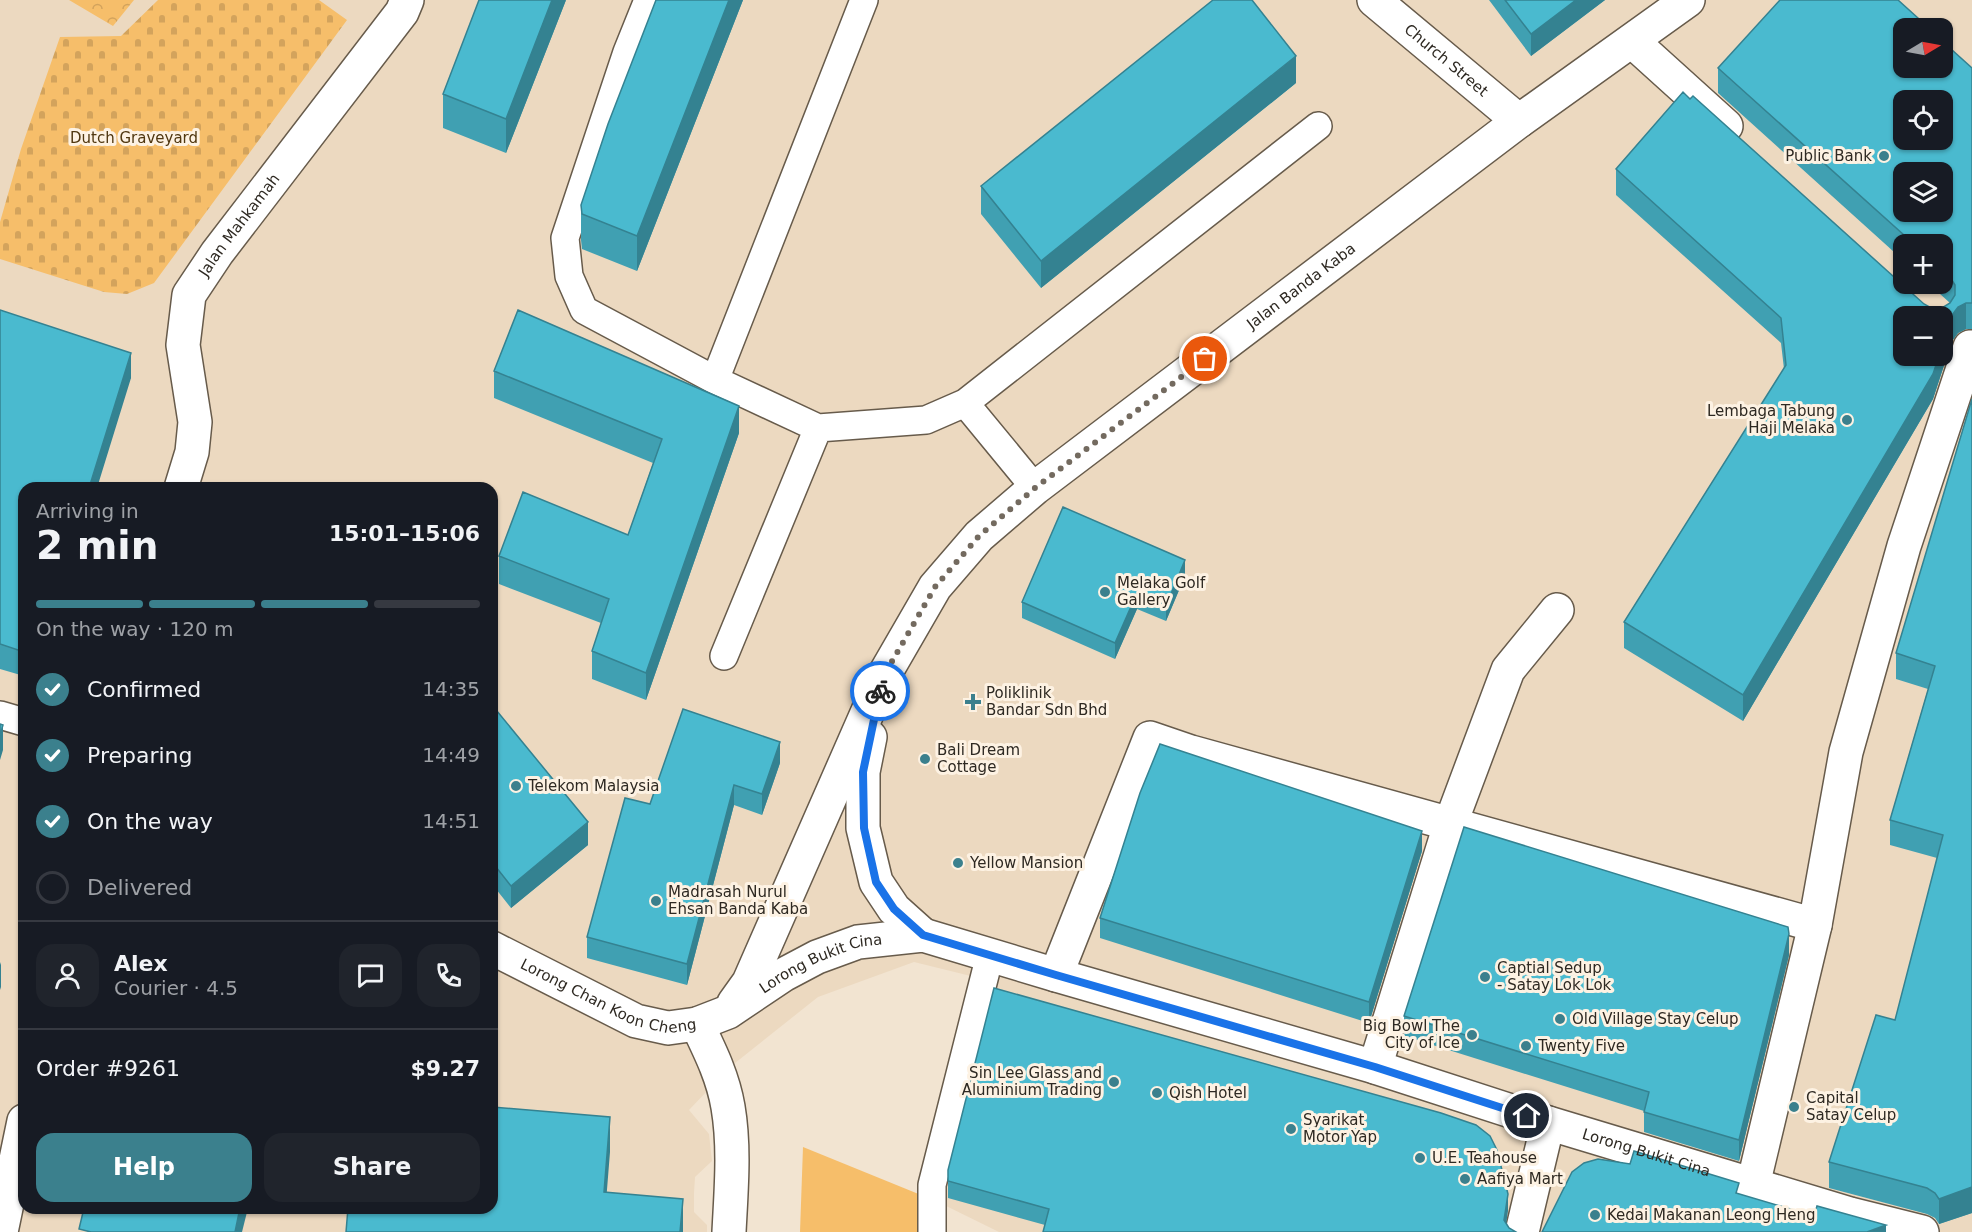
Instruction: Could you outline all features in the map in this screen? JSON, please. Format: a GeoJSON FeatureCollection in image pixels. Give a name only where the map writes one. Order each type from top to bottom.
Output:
{"type":"FeatureCollection","features":[{"type":"Feature","properties":{"kind":"street","name":"Jalan Mahkamah"},"geometry":{"type":"LineString","coordinates":[[184,482],[192,452],[195,422],[183,345],[189,295],[218,253],[402,12],[407,0]]}},
{"type":"Feature","properties":{"kind":"street","name":"Church Street"},"geometry":{"type":"LineString","coordinates":[[1374,0],[1519,122]]}},
{"type":"Feature","properties":{"kind":"street","name":"Jalan Banda Kaba"},"geometry":{"type":"LineString","coordinates":[[728,1012],[749,982],[883,677],[935,587],[979,536],[1035,488],[1519,122],[1688,0]]}},
{"type":"Feature","properties":{"kind":"street"},"geometry":{"type":"LineString","coordinates":[[1632,41],[1745,143]]}},
{"type":"Feature","properties":{"kind":"street"},"geometry":{"type":"LineString","coordinates":[[1753,1185],[1815,925],[1846,752],[1964,341]]}},
{"type":"Feature","properties":{"kind":"street"},"geometry":{"type":"LineString","coordinates":[[1375,1067],[1450,825],[1508,670],[1557,610]]}},
{"type":"Feature","properties":{"kind":"street","name":"Lorong Bukit Cina"},"geometry":{"type":"LineString","coordinates":[[883,677],[863,772],[864,828],[876,882],[894,909],[923,935]]}},
{"type":"Feature","properties":{"kind":"street"},"geometry":{"type":"LineString","coordinates":[[1056,975],[1150,738],[1202,755],[1450,825],[1815,925]]}},
{"type":"Feature","properties":{"kind":"street","name":"Lorong Bukit Cina"},"geometry":{"type":"LineString","coordinates":[[728,1012],[783,975],[818,957],[858,942],[923,935],[1375,1067],[1548,1123],[1753,1185],[1847,1223],[1922,1232]]}},
{"type":"Feature","properties":{"kind":"street","name":"Lorong Chan Koon Cheng"},"geometry":{"type":"LineString","coordinates":[[498,951],[636,1021],[668,1028],[697,1024],[728,1012]]}},
{"type":"Feature","properties":{"kind":"street"},"geometry":{"type":"LineString","coordinates":[[697,1024],[715,1061],[728,1106],[733,1169],[729,1232]]}},
{"type":"Feature","properties":{"kind":"street"},"geometry":{"type":"LineString","coordinates":[[1522,1232],[1548,1123]]}},
{"type":"Feature","properties":{"kind":"street"},"geometry":{"type":"LineString","coordinates":[[1,1232],[18,1149]]}},
{"type":"Feature","properties":{"kind":"lane"},"geometry":{"type":"LineString","coordinates":[[648,0],[627,52],[565,238],[569,276],[584,310],[715,380],[818,428],[926,420],[965,403],[1318,126]]}},
{"type":"Feature","properties":{"kind":"lane"},"geometry":{"type":"LineString","coordinates":[[715,380],[864,0]]}},
{"type":"Feature","properties":{"kind":"lane"},"geometry":{"type":"LineString","coordinates":[[965,403],[1035,488]]}},
{"type":"Feature","properties":{"kind":"lane"},"geometry":{"type":"LineString","coordinates":[[724,656],[818,428]]}},
{"type":"Feature","properties":{"kind":"lane"},"geometry":{"type":"LineString","coordinates":[[0,715],[18,720]]}},
{"type":"Feature","properties":{"kind":"lane"},"geometry":{"type":"LineString","coordinates":[[932,1232],[932,1185],[990,955]]}},
{"type":"Feature","properties":{"kind":"shaded area"},"geometry":{"type":"Polygon","coordinates":[[[0,0],[1972,0],[1972,1232],[999,1232],[936,1201],[991,981],[914,962],[818,997],[730,1067],[689,1110],[709,1134],[712,1161],[695,1177],[694,1193],[694,1212],[707,1225],[707,1232],[0,1232],[0,0]]]}},
{"type":"Feature","properties":{"kind":"green space"},"geometry":{"type":"Polygon","coordinates":[[[69,0],[134,0],[113,26],[69,0]]]}},
{"type":"Feature","properties":{"kind":"green space","name":"Dutch Graveyard"},"geometry":{"type":"Polygon","coordinates":[[[158,0],[319,0],[347,20],[154,283],[127,294],[104,292],[0,259],[0,222],[21,149],[60,37],[121,36],[158,0]]]}},
{"type":"Feature","properties":{"kind":"green space"},"geometry":{"type":"Polygon","coordinates":[[[803,1147],[921,1195],[922,1232],[800,1232],[803,1147]]]}},
{"type":"Feature","properties":{"kind":"building"},"geometry":{"type":"Polygon","coordinates":[[[479,0],[552,0],[506,119],[443,94],[479,0]]]}},
{"type":"Feature","properties":{"kind":"building"},"geometry":{"type":"Polygon","coordinates":[[[656,0],[729,0],[637,236],[582,214],[581,205],[608,124],[656,0]]]}},
{"type":"Feature","properties":{"kind":"building"},"geometry":{"type":"Polygon","coordinates":[[[1213,0],[1252,0],[1296,56],[1041,261],[981,186],[1213,0]]]}},
{"type":"Feature","properties":{"kind":"building"},"geometry":{"type":"Polygon","coordinates":[[[1505,0],[1576,0],[1531,34],[1505,0]]]}},
{"type":"Feature","properties":{"kind":"building"},"geometry":{"type":"Polygon","coordinates":[[[1780,0],[1898,0],[1918,18],[1893,18],[1893,78],[1953,78],[1953,51],[1972,68],[1972,303],[1958,307],[1953,314],[1953,306],[1945,306],[1955,295],[1953,234],[1903,234],[1718,68],[1780,0]]]}},
{"type":"Feature","properties":{"kind":"building"},"geometry":{"type":"Polygon","coordinates":[[[1683,92],[1690,99],[1693,96],[1893,276],[1893,294],[1913,294],[1928,306],[1893,306],[1893,366],[1936,366],[1933,374],[1743,695],[1624,622],[1786,365],[1781,318],[1616,169],[1683,92]]]}},
{"type":"Feature","properties":{"kind":"building"},"geometry":{"type":"Polygon","coordinates":[[[0,310],[131,353],[91,482],[18,482],[18,650],[0,644],[0,310]]]}},
{"type":"Feature","properties":{"kind":"building"},"geometry":{"type":"Polygon","coordinates":[[[518,310],[739,406],[646,673],[592,651],[609,599],[499,556],[523,492],[628,535],[662,439],[494,371],[518,310]]]}},
{"type":"Feature","properties":{"kind":"building"},"geometry":{"type":"Polygon","coordinates":[[[1972,399],[1972,1187],[1939,1199],[1927,1188],[1829,1162],[1876,1015],[1895,1020],[1943,835],[1890,820],[1935,666],[1896,653],[1972,399]]]}},
{"type":"Feature","properties":{"kind":"building","name":"Melaka Golf Gallery"},"geometry":{"type":"Polygon","coordinates":[[[1063,507],[1185,560],[1166,606],[1137,593],[1115,643],[1022,602],[1063,507]]]}},
{"type":"Feature","properties":{"kind":"building"},"geometry":{"type":"Polygon","coordinates":[[[683,709],[780,742],[762,794],[734,785],[687,964],[587,937],[625,798],[650,804],[683,709]]]}},
{"type":"Feature","properties":{"kind":"building","name":"Telekom Malaysia"},"geometry":{"type":"Polygon","coordinates":[[[498,712],[588,822],[511,886],[498,870],[498,712]]]}},
{"type":"Feature","properties":{"kind":"building"},"geometry":{"type":"Polygon","coordinates":[[[1160,744],[1422,831],[1369,1002],[1100,918],[1140,793],[1160,744]]]}},
{"type":"Feature","properties":{"kind":"building"},"geometry":{"type":"Polygon","coordinates":[[[1464,827],[1788,927],[1789,934],[1739,1140],[1644,1112],[1649,1092],[1404,1016],[1464,827]]]}},
{"type":"Feature","properties":{"kind":"building"},"geometry":{"type":"Polygon","coordinates":[[[994,988],[1441,1113],[1476,1125],[1490,1136],[1497,1150],[1508,1194],[1504,1220],[1509,1228],[1516,1232],[1043,1232],[1049,1209],[948,1181],[948,1170],[994,988]]]}},
{"type":"Feature","properties":{"kind":"building"},"geometry":{"type":"Polygon","coordinates":[[[498,1108],[610,1117],[604,1192],[683,1199],[680,1232],[346,1232],[348,1214],[498,1214],[498,1108]]]}},
{"type":"Feature","properties":{"kind":"building"},"geometry":{"type":"Polygon","coordinates":[[[1634,1151],[1739,1183],[1736,1193],[1814,1216],[1817,1206],[1886,1225],[1867,1232],[1542,1232],[1572,1172],[1584,1163],[1598,1159],[1630,1164],[1634,1151]]]}},
{"type":"Feature","properties":{"kind":"building"},"geometry":{"type":"Polygon","coordinates":[[[83,1214],[239,1214],[235,1232],[91,1232],[79,1229],[83,1214]]]}},
{"type":"Feature","properties":{"kind":"way so far"},"geometry":{"type":"LineString","coordinates":[[880,691],[883,677],[935,587],[979,536],[1035,488],[1205,359]]}},
{"type":"Feature","properties":{"kind":"place","name":"Public Bank"},"geometry":{"type":"Point","coordinates":[1884,156]}},
{"type":"Feature","properties":{"kind":"place","name":"Lembaga Tabung Haji Melaka"},"geometry":{"type":"Point","coordinates":[1847,420]}},
{"type":"Feature","properties":{"kind":"place","name":"Melaka Golf Gallery"},"geometry":{"type":"Point","coordinates":[1105,592]}},
{"type":"Feature","properties":{"kind":"place","name":"Poliklinik Bandar Sdn Bhd"},"geometry":{"type":"Point","coordinates":[973,702]}},
{"type":"Feature","properties":{"kind":"place","name":"Bali Dream Cottage"},"geometry":{"type":"Point","coordinates":[925,759]}},
{"type":"Feature","properties":{"kind":"place","name":"Telekom Malaysia"},"geometry":{"type":"Point","coordinates":[516,786]}},
{"type":"Feature","properties":{"kind":"place","name":"Yellow Mansion"},"geometry":{"type":"Point","coordinates":[958,863]}},
{"type":"Feature","properties":{"kind":"place","name":"Madrasah Nurul Ehsan Banda Kaba"},"geometry":{"type":"Point","coordinates":[656,901]}},
{"type":"Feature","properties":{"kind":"place","name":"Captial Sedup - Satay Lok Lok"},"geometry":{"type":"Point","coordinates":[1485,977]}},
{"type":"Feature","properties":{"kind":"place","name":"Old Village Stay Celup"},"geometry":{"type":"Point","coordinates":[1560,1019]}},
{"type":"Feature","properties":{"kind":"place","name":"Big Bowl The City of Ice"},"geometry":{"type":"Point","coordinates":[1472,1035]}},
{"type":"Feature","properties":{"kind":"place","name":"Twenty Five"},"geometry":{"type":"Point","coordinates":[1526,1046]}},
{"type":"Feature","properties":{"kind":"place","name":"Sin Lee Glass and Aluminium Trading"},"geometry":{"type":"Point","coordinates":[1114,1082]}},
{"type":"Feature","properties":{"kind":"place","name":"Qish Hotel"},"geometry":{"type":"Point","coordinates":[1157,1093]}},
{"type":"Feature","properties":{"kind":"place","name":"Capital Satay Celup"},"geometry":{"type":"Point","coordinates":[1794,1107]}},
{"type":"Feature","properties":{"kind":"place","name":"Syarikat Motor Yap"},"geometry":{"type":"Point","coordinates":[1291,1129]}},
{"type":"Feature","properties":{"kind":"place","name":"U.E. Teahouse"},"geometry":{"type":"Point","coordinates":[1420,1158]}},
{"type":"Feature","properties":{"kind":"place","name":"Aafiya Mart"},"geometry":{"type":"Point","coordinates":[1465,1179]}},
{"type":"Feature","properties":{"kind":"place","name":"Kedai Makanan Leong Heng"},"geometry":{"type":"Point","coordinates":[1595,1215]}},
{"type":"Feature","properties":{"kind":"route"},"geometry":{"type":"LineString","coordinates":[[880,691],[863,772],[864,828],[876,882],[894,909],[923,935],[1375,1067],[1527,1116]]}}]}
